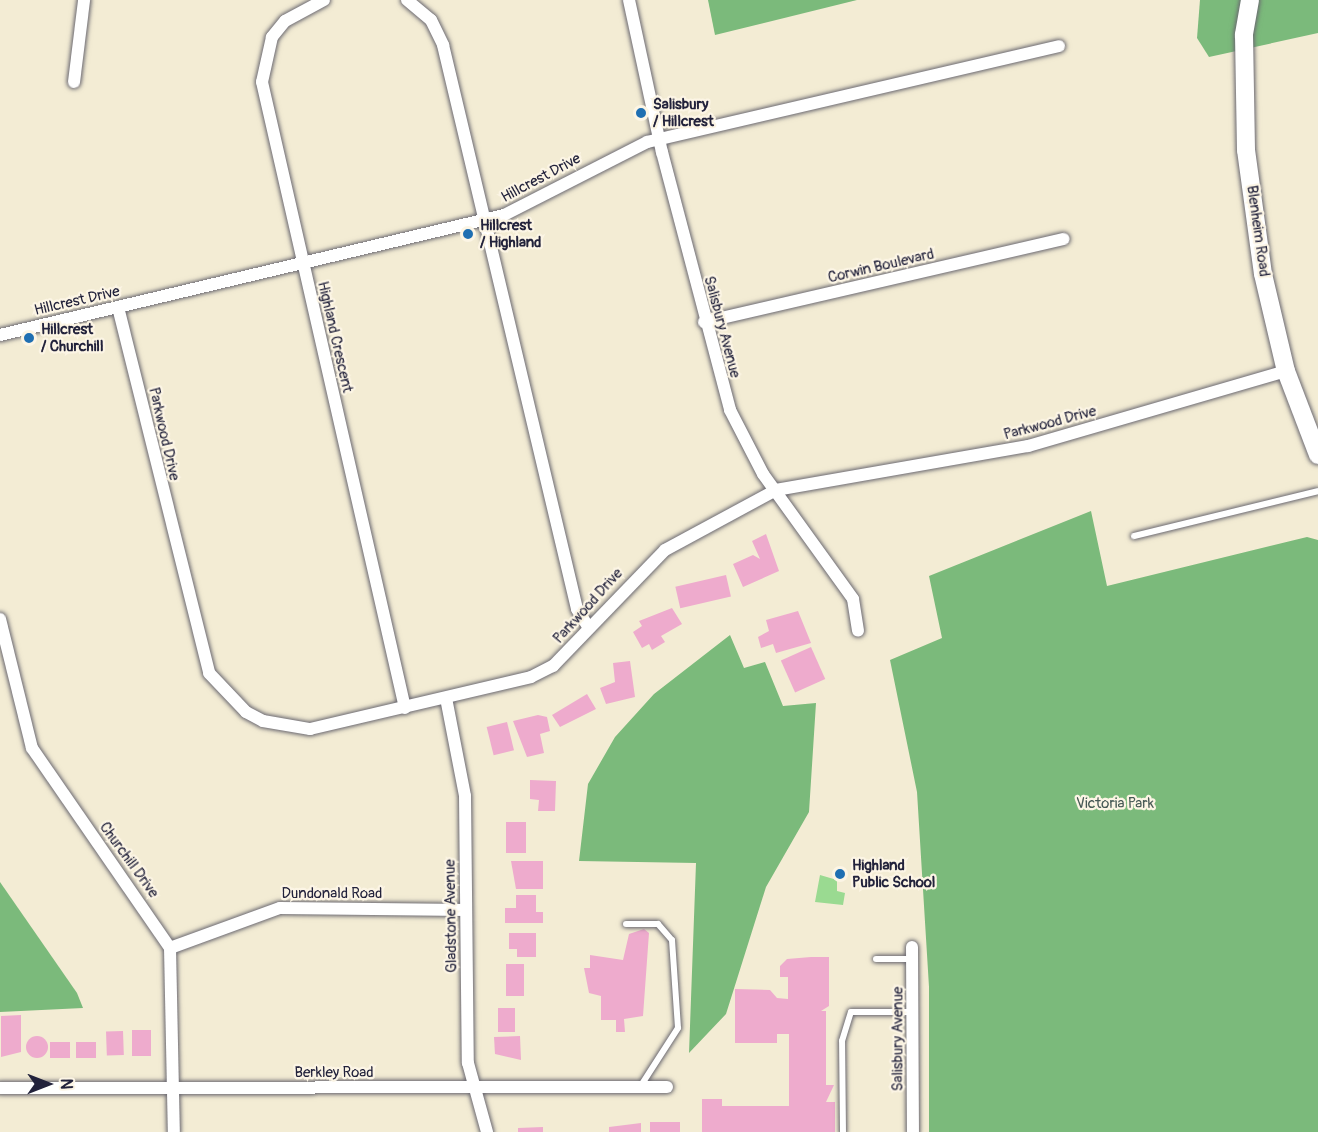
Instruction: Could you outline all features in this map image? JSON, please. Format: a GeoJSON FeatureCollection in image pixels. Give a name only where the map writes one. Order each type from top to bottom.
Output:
{"type":"FeatureCollection","features":[{"type":"Feature","properties":{"kind":"main road","name":"Blenheim Road"},"geometry":{"type":"LineString","coordinates":[[1250,0],[1244,35],[1246,150],[1263,274],[1286,370],[1318,455]]}},
{"type":"Feature","properties":{"kind":"street"},"geometry":{"type":"LineString","coordinates":[[74,82],[84,0]]}},
{"type":"Feature","properties":{"kind":"street","name":"Highland Crescent"},"geometry":{"type":"LineString","coordinates":[[324,0],[285,21],[272,37],[262,82],[405,708]]}},
{"type":"Feature","properties":{"kind":"street"},"geometry":{"type":"LineString","coordinates":[[407,0],[432,20],[443,45],[577,609],[589,628]]}},
{"type":"Feature","properties":{"kind":"street","name":"Salisbury Avenue"},"geometry":{"type":"LineString","coordinates":[[629,0],[659,139],[704,322],[730,410],[776,490],[854,599],[858,631]]}},
{"type":"Feature","properties":{"kind":"street","name":"Hillcrest Drive"},"geometry":{"type":"LineString","coordinates":[[0,335],[516,212],[614,155],[659,139],[1059,46]]}},
{"type":"Feature","properties":{"kind":"street","name":"Corwin Boulevard"},"geometry":{"type":"LineString","coordinates":[[704,322],[1064,239]]}},
{"type":"Feature","properties":{"kind":"street","name":"Parkwood Drive"},"geometry":{"type":"LineString","coordinates":[[118,307],[209,673],[246,712],[281,726],[330,726],[446,698],[538,673],[553,666],[664,550],[776,490],[1028,446],[1286,370]]}},
{"type":"Feature","properties":{"kind":"street","name":"Churchill Drive"},"geometry":{"type":"LineString","coordinates":[[0,620],[6,670],[24,726],[40,762],[170,948]]}},
{"type":"Feature","properties":{"kind":"street","name":"Gladstone Avenue"},"geometry":{"type":"LineString","coordinates":[[446,698],[465,796],[468,1063],[487,1132]]}},
{"type":"Feature","properties":{"kind":"street","name":"Dundonald Road"},"geometry":{"type":"LineString","coordinates":[[170,948],[280,908],[466,910]]}},
{"type":"Feature","properties":{"kind":"street"},"geometry":{"type":"LineString","coordinates":[[170,948],[174,1132]]}},
{"type":"Feature","properties":{"kind":"street","name":"Salisbury Avenue"},"geometry":{"type":"LineString","coordinates":[[913,953],[913,1132]]}},
{"type":"Feature","properties":{"kind":"street","name":"Berkley Road"},"geometry":{"type":"LineString","coordinates":[[0,1089],[174,1087],[640,1090],[667,1088]]}},
{"type":"Feature","properties":{"kind":"lane"},"geometry":{"type":"LineString","coordinates":[[1134,536],[1318,491]]}},
{"type":"Feature","properties":{"kind":"lane"},"geometry":{"type":"LineString","coordinates":[[626,924],[658,924],[672,940],[678,1028],[663,1056],[641,1080],[640,1090]]}},
{"type":"Feature","properties":{"kind":"lane"},"geometry":{"type":"LineString","coordinates":[[876,959],[913,953]]}},
{"type":"Feature","properties":{"kind":"lane"},"geometry":{"type":"LineString","coordinates":[[843,1132],[842,1041],[851,1012],[913,1012]]}},
{"type":"Feature","properties":{"kind":"green space"},"geometry":{"type":"Polygon","coordinates":[[[708,0],[857,0],[715,35],[708,0]]]}},
{"type":"Feature","properties":{"kind":"green space"},"geometry":{"type":"Polygon","coordinates":[[[1200,0],[1318,0],[1318,33],[1209,57],[1197,38],[1200,0]]]}},
{"type":"Feature","properties":{"kind":"green space","name":"Victoria Park"},"geometry":{"type":"Polygon","coordinates":[[[1091,511],[1107,586],[1307,537],[1318,540],[1318,1132],[929,1132],[929,987],[917,792],[890,660],[942,638],[929,576],[1091,511]]]}},
{"type":"Feature","properties":{"kind":"green space"},"geometry":{"type":"Polygon","coordinates":[[[730,635],[744,668],[765,662],[783,706],[816,703],[809,812],[766,887],[726,1014],[689,1053],[696,863],[579,861],[588,784],[615,737],[654,694],[730,635]]]}},
{"type":"Feature","properties":{"kind":"green space"},"geometry":{"type":"Polygon","coordinates":[[[820,875],[837,880],[837,891],[845,893],[843,905],[815,902],[820,875]]]}},
{"type":"Feature","properties":{"kind":"green space"},"geometry":{"type":"Polygon","coordinates":[[[0,882],[77,993],[83,1008],[0,1012],[0,882]]]}},
{"type":"Feature","properties":{"kind":"building"},"geometry":{"type":"Polygon","coordinates":[[[766,534],[779,571],[743,587],[733,564],[753,555],[760,559],[752,541],[766,534]]]}},
{"type":"Feature","properties":{"kind":"building"},"geometry":{"type":"Polygon","coordinates":[[[726,575],[731,596],[680,608],[675,587],[726,575]]]}},
{"type":"Feature","properties":{"kind":"building"},"geometry":{"type":"Polygon","coordinates":[[[672,608],[682,624],[661,636],[665,642],[652,650],[649,644],[642,648],[633,632],[642,626],[639,621],[672,608]]]}},
{"type":"Feature","properties":{"kind":"building"},"geometry":{"type":"Polygon","coordinates":[[[798,611],[811,643],[776,653],[773,644],[761,648],[758,637],[769,631],[766,620],[798,611]]]}},
{"type":"Feature","properties":{"kind":"building"},"geometry":{"type":"Polygon","coordinates":[[[811,647],[825,679],[795,692],[781,660],[811,647]]]}},
{"type":"Feature","properties":{"kind":"building"},"geometry":{"type":"Polygon","coordinates":[[[630,661],[635,697],[606,704],[600,688],[615,682],[613,663],[630,661]]]}},
{"type":"Feature","properties":{"kind":"building"},"geometry":{"type":"Polygon","coordinates":[[[587,694],[596,709],[560,727],[552,715],[587,694]]]}},
{"type":"Feature","properties":{"kind":"building"},"geometry":{"type":"Polygon","coordinates":[[[538,715],[547,717],[550,731],[540,734],[544,753],[527,757],[513,721],[538,715]]]}},
{"type":"Feature","properties":{"kind":"building"},"geometry":{"type":"Polygon","coordinates":[[[507,722],[514,750],[494,755],[487,727],[507,722]]]}},
{"type":"Feature","properties":{"kind":"building"},"geometry":{"type":"Polygon","coordinates":[[[530,780],[556,781],[555,811],[538,811],[539,800],[530,799],[530,780]]]}},
{"type":"Feature","properties":{"kind":"building"},"geometry":{"type":"Polygon","coordinates":[[[506,822],[526,822],[526,853],[506,853],[506,822]]]}},
{"type":"Feature","properties":{"kind":"building"},"geometry":{"type":"Polygon","coordinates":[[[511,861],[543,861],[543,889],[516,889],[511,861]]]}},
{"type":"Feature","properties":{"kind":"building"},"geometry":{"type":"Polygon","coordinates":[[[516,895],[536,895],[536,912],[543,912],[543,923],[505,923],[505,908],[516,908],[516,895]]]}},
{"type":"Feature","properties":{"kind":"building"},"geometry":{"type":"Polygon","coordinates":[[[644,929],[649,933],[643,1016],[624,1019],[625,1032],[616,1032],[616,1020],[601,1020],[601,996],[589,993],[584,968],[590,968],[590,955],[623,960],[629,934],[644,929]]]}},
{"type":"Feature","properties":{"kind":"building"},"geometry":{"type":"Polygon","coordinates":[[[509,933],[536,933],[536,957],[517,957],[517,949],[509,949],[509,933]]]}},
{"type":"Feature","properties":{"kind":"building"},"geometry":{"type":"Polygon","coordinates":[[[829,957],[829,1006],[821,1011],[826,1011],[826,1085],[834,1085],[826,1102],[835,1102],[835,1132],[702,1132],[702,1099],[722,1099],[722,1106],[789,1106],[789,1034],[777,1034],[777,1043],[735,1043],[735,989],[770,990],[777,998],[788,999],[788,977],[780,977],[780,966],[787,959],[829,957]]]}},
{"type":"Feature","properties":{"kind":"building"},"geometry":{"type":"Polygon","coordinates":[[[506,964],[524,964],[524,996],[506,996],[506,964]]]}},
{"type":"Feature","properties":{"kind":"building"},"geometry":{"type":"Polygon","coordinates":[[[498,1008],[515,1008],[515,1032],[498,1032],[498,1008]]]}},
{"type":"Feature","properties":{"kind":"building"},"geometry":{"type":"Polygon","coordinates":[[[21,1015],[21,1052],[1,1057],[1,1016],[21,1015]]]}},
{"type":"Feature","properties":{"kind":"building"},"geometry":{"type":"Polygon","coordinates":[[[132,1030],[151,1030],[151,1056],[132,1056],[132,1030]]]}},
{"type":"Feature","properties":{"kind":"building"},"geometry":{"type":"Polygon","coordinates":[[[123,1031],[124,1055],[107,1056],[106,1032],[123,1031]]]}},
{"type":"Feature","properties":{"kind":"building"},"geometry":{"type":"Polygon","coordinates":[[[37,1036],[47,1043],[48,1047],[41,1057],[37,1058],[27,1051],[26,1047],[33,1037],[37,1036]]]}},
{"type":"Feature","properties":{"kind":"building"},"geometry":{"type":"Polygon","coordinates":[[[520,1036],[521,1060],[495,1054],[494,1037],[520,1036]]]}},
{"type":"Feature","properties":{"kind":"building"},"geometry":{"type":"Polygon","coordinates":[[[50,1042],[70,1042],[70,1058],[50,1058],[50,1042]]]}},
{"type":"Feature","properties":{"kind":"building"},"geometry":{"type":"Polygon","coordinates":[[[76,1042],[96,1042],[96,1058],[76,1058],[76,1042]]]}},
{"type":"Feature","properties":{"kind":"building"},"geometry":{"type":"Polygon","coordinates":[[[650,1122],[680,1122],[680,1132],[650,1132],[650,1122]]]}},
{"type":"Feature","properties":{"kind":"building"},"geometry":{"type":"Polygon","coordinates":[[[641,1123],[641,1132],[609,1132],[609,1127],[641,1123]]]}},
{"type":"Feature","properties":{"kind":"building"},"geometry":{"type":"Polygon","coordinates":[[[543,1127],[543,1132],[518,1132],[518,1128],[543,1127]]]}},
{"type":"Feature","properties":{"kind":"place","name":"Salisbury / Hillcrest"},"geometry":{"type":"Point","coordinates":[641,113]}},
{"type":"Feature","properties":{"kind":"place","name":"Hillcrest / Highland"},"geometry":{"type":"Point","coordinates":[468,234]}},
{"type":"Feature","properties":{"kind":"place","name":"Hillcrest / Churchill"},"geometry":{"type":"Point","coordinates":[29,338]}},
{"type":"Feature","properties":{"kind":"place","name":"Highland Public School"},"geometry":{"type":"Point","coordinates":[840,874]}}]}
